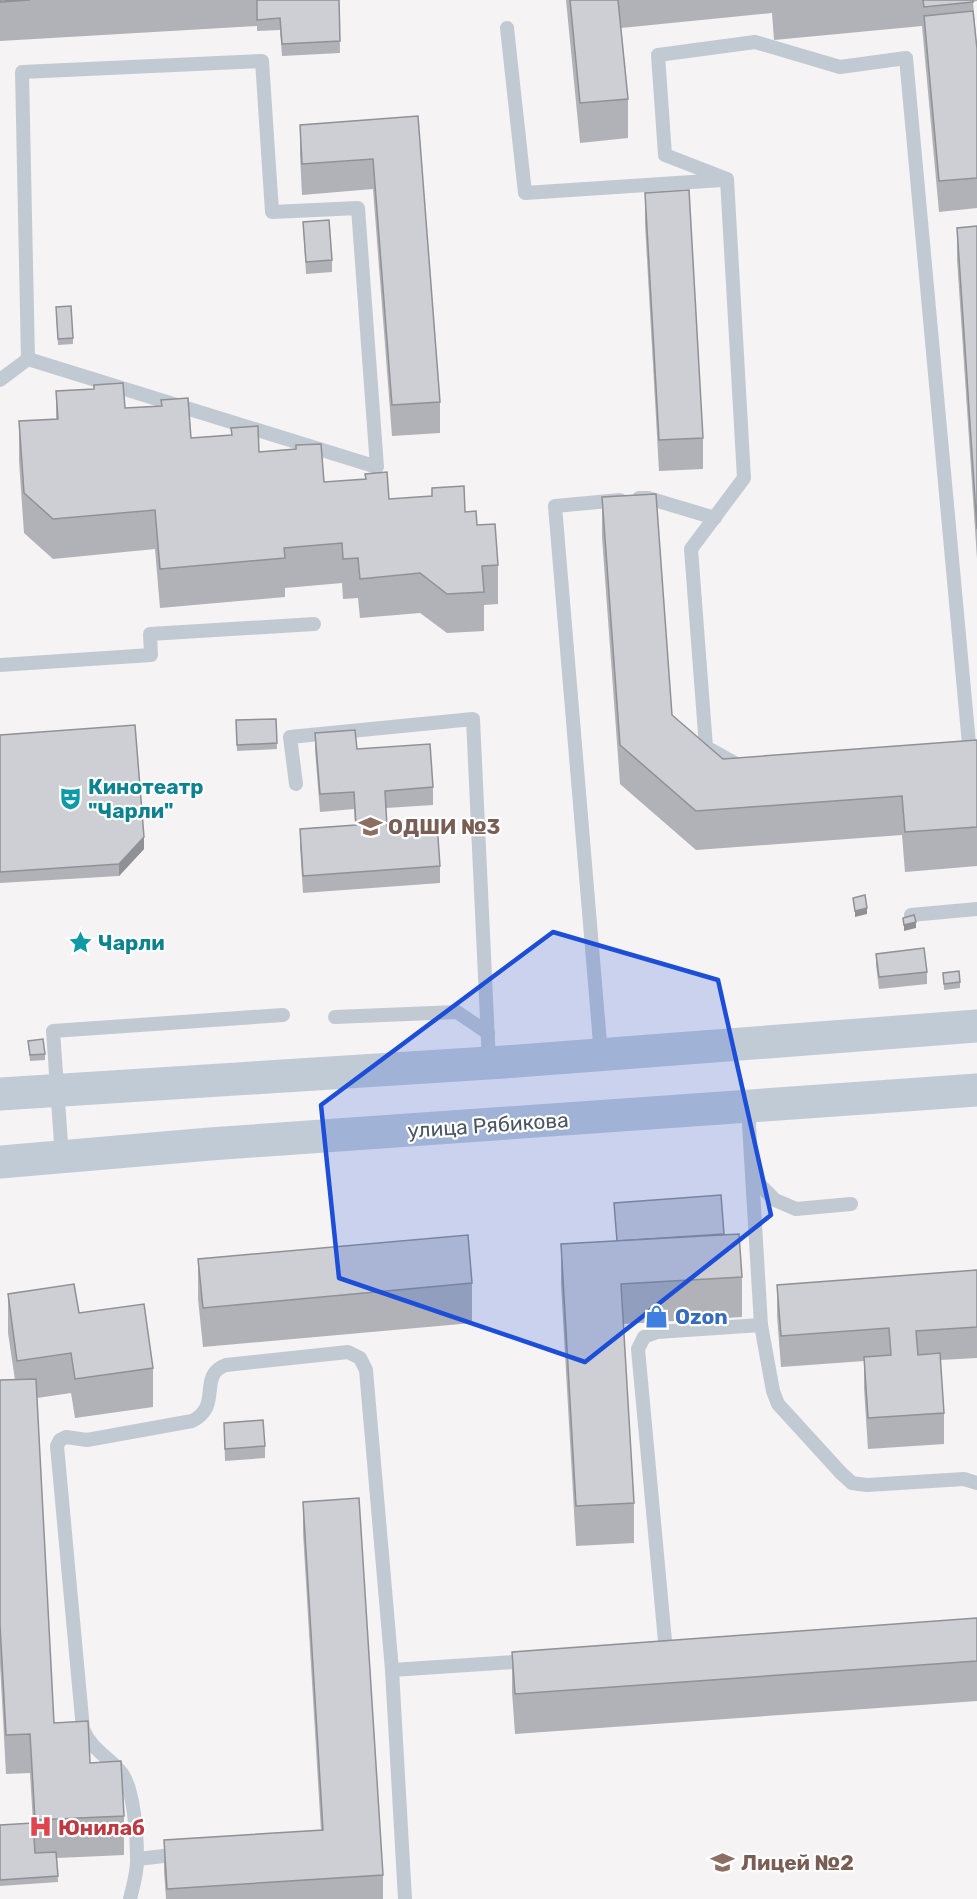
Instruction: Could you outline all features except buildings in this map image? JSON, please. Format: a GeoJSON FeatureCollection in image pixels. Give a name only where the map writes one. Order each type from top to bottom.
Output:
{"type":"FeatureCollection","features":[{"type":"Feature","properties":{"kind":"street"},"geometry":{"type":"LineString","coordinates":[[0,1094],[57,1091],[489,1048],[601,1055],[977,1026]]}},
{"type":"Feature","properties":{"kind":"street","name":"улица Рябикова"},"geometry":{"type":"LineString","coordinates":[[0,1162],[222,1143],[977,1090]]}},
{"type":"Feature","properties":{"kind":"lane"},"geometry":{"type":"LineString","coordinates":[[507,28],[525,193],[728,179]]}},
{"type":"Feature","properties":{"kind":"lane"},"geometry":{"type":"LineString","coordinates":[[728,179],[665,155],[657,55],[755,42],[840,67],[906,58],[968,755]]}},
{"type":"Feature","properties":{"kind":"lane"},"geometry":{"type":"LineString","coordinates":[[262,61],[272,212],[358,208],[378,467],[28,358],[22,72],[262,61]]}},
{"type":"Feature","properties":{"kind":"lane"},"geometry":{"type":"LineString","coordinates":[[728,179],[744,478],[691,549],[706,747],[748,770],[760,770]]}},
{"type":"Feature","properties":{"kind":"lane"},"geometry":{"type":"LineString","coordinates":[[0,380],[28,358]]}},
{"type":"Feature","properties":{"kind":"lane"},"geometry":{"type":"LineString","coordinates":[[601,1055],[555,506],[648,498],[715,518]]}},
{"type":"Feature","properties":{"kind":"lane"},"geometry":{"type":"LineString","coordinates":[[0,665],[151,656],[150,634],[314,624]]}},
{"type":"Feature","properties":{"kind":"lane"},"geometry":{"type":"LineString","coordinates":[[296,784],[290,737],[473,719],[489,1048]]}},
{"type":"Feature","properties":{"kind":"lane"},"geometry":{"type":"LineString","coordinates":[[911,915],[977,909]]}},
{"type":"Feature","properties":{"kind":"lane"},"geometry":{"type":"LineString","coordinates":[[335,1017],[456,1012],[489,1048]]}},
{"type":"Feature","properties":{"kind":"lane"},"geometry":{"type":"LineString","coordinates":[[62,1157],[52,1031],[283,1015]]}},
{"type":"Feature","properties":{"kind":"lane"},"geometry":{"type":"LineString","coordinates":[[748,1107],[761,1325],[773,1391],[778,1404],[840,1473],[852,1483],[867,1485],[964,1479],[977,1483]]}},
{"type":"Feature","properties":{"kind":"lane"},"geometry":{"type":"LineString","coordinates":[[753,1178],[775,1200],[796,1209],[851,1204]]}},
{"type":"Feature","properties":{"kind":"lane"},"geometry":{"type":"LineString","coordinates":[[666,1652],[638,1349],[644,1337],[657,1332],[761,1325]]}},
{"type":"Feature","properties":{"kind":"lane"},"geometry":{"type":"LineString","coordinates":[[130,1899],[138,1859],[131,1792],[127,1779],[95,1749],[88,1741],[83,1729],[57,1446],[60,1440],[66,1437],[87,1440],[192,1421],[202,1416],[207,1406],[212,1375],[217,1368],[226,1365],[348,1352],[360,1358],[366,1370],[392,1670],[405,1899]]}},
{"type":"Feature","properties":{"kind":"lane"},"geometry":{"type":"LineString","coordinates":[[392,1670],[548,1660]]}},
{"type":"Feature","properties":{"kind":"lane"},"geometry":{"type":"LineString","coordinates":[[138,1859],[194,1852]]}},
{"type":"Feature","properties":{"kind":"highlighted area"},"geometry":{"type":"Polygon","coordinates":[[[553,932],[718,980],[771,1215],[585,1362],[339,1278],[321,1105],[553,932]]]}},
{"type":"Feature","properties":{"kind":"place","name":"Кинотеатр \"Чарли\""},"geometry":{"type":"Point","coordinates":[70,798]}},
{"type":"Feature","properties":{"kind":"place","name":"ОДШИ №3"},"geometry":{"type":"Point","coordinates":[370,826]}},
{"type":"Feature","properties":{"kind":"place","name":"Чарли"},"geometry":{"type":"Point","coordinates":[80,942]}},
{"type":"Feature","properties":{"kind":"place","name":"Ozon"},"geometry":{"type":"Point","coordinates":[657,1316]}},
{"type":"Feature","properties":{"kind":"place","name":"Юнилаб"},"geometry":{"type":"Point","coordinates":[40,1827]}},
{"type":"Feature","properties":{"kind":"place","name":"Лицей №2"},"geometry":{"type":"Point","coordinates":[723,1862]}}]}
